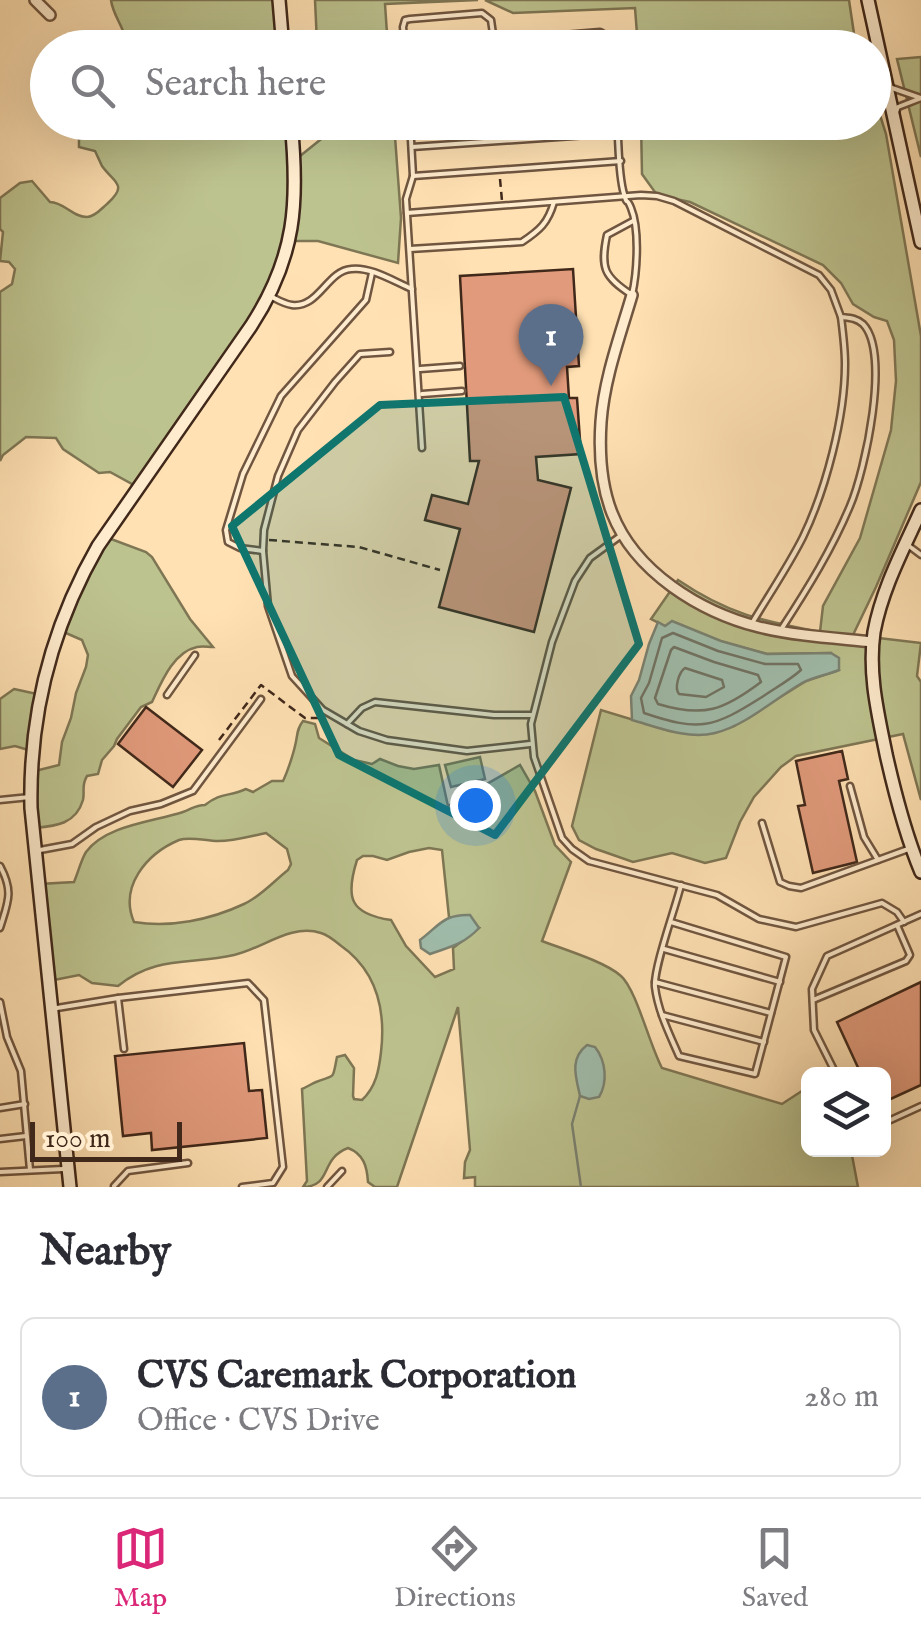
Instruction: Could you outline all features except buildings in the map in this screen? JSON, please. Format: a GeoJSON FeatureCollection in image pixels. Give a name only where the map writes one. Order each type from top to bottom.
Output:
{"type":"FeatureCollection","features":[{"type":"Feature","properties":{"kind":"street"},"geometry":{"type":"LineString","coordinates":[[35,0],[50,15]]}},
{"type":"Feature","properties":{"kind":"street"},"geometry":{"type":"LineString","coordinates":[[278,0],[282,30]]}},
{"type":"Feature","properties":{"kind":"street"},"geometry":{"type":"LineString","coordinates":[[868,0],[874,30]]}},
{"type":"Feature","properties":{"kind":"street"},"geometry":{"type":"LineString","coordinates":[[891,106],[921,242]]}},
{"type":"Feature","properties":{"kind":"street"},"geometry":{"type":"LineString","coordinates":[[70,1187],[31,797],[42,687],[59,626],[108,530],[270,296],[284,260],[294,215],[292,140]]}},
{"type":"Feature","properties":{"kind":"street"},"geometry":{"type":"LineString","coordinates":[[632,295],[607,384],[601,436],[606,491],[623,534],[642,559],[673,586],[710,609],[780,631],[873,642]]}},
{"type":"Feature","properties":{"kind":"street"},"geometry":{"type":"LineString","coordinates":[[921,510],[884,594],[873,642],[872,676],[904,830],[921,872]]}},
{"type":"Feature","properties":{"kind":"lane"},"geometry":{"type":"LineString","coordinates":[[403,30],[405,20],[410,18],[482,13],[491,20],[492,30]]}},
{"type":"Feature","properties":{"kind":"lane"},"geometry":{"type":"LineString","coordinates":[[891,86],[921,98],[898,107],[894,119]]}},
{"type":"Feature","properties":{"kind":"lane"},"geometry":{"type":"LineString","coordinates":[[411,140],[414,176],[406,199],[422,448]]}},
{"type":"Feature","properties":{"kind":"lane"},"geometry":{"type":"LineString","coordinates":[[412,147],[515,140]]}},
{"type":"Feature","properties":{"kind":"lane"},"geometry":{"type":"LineString","coordinates":[[619,140],[624,197],[634,221],[637,270],[632,295],[605,272],[603,255],[606,235],[634,221]]}},
{"type":"Feature","properties":{"kind":"lane"},"geometry":{"type":"LineString","coordinates":[[414,176],[621,161]]}},
{"type":"Feature","properties":{"kind":"lane"},"geometry":{"type":"LineString","coordinates":[[407,213],[657,196],[819,275],[832,290],[841,317],[845,364],[841,415],[814,511],[751,625]]}},
{"type":"Feature","properties":{"kind":"lane"},"geometry":{"type":"LineString","coordinates":[[410,249],[522,242],[550,218],[554,202]]}},
{"type":"Feature","properties":{"kind":"lane"},"geometry":{"type":"LineString","coordinates":[[270,296],[298,305],[312,299],[342,271],[358,268],[412,289]]}},
{"type":"Feature","properties":{"kind":"lane"},"geometry":{"type":"LineString","coordinates":[[263,551],[228,542],[226,530],[243,474],[282,396],[366,300],[372,273]]}},
{"type":"Feature","properties":{"kind":"lane"},"geometry":{"type":"LineString","coordinates":[[780,631],[822,566],[852,502],[865,457],[874,409],[875,363],[866,326],[856,319],[841,317]]}},
{"type":"Feature","properties":{"kind":"lane"},"geometry":{"type":"LineString","coordinates":[[390,352],[360,354],[298,430],[278,476],[263,551],[268,606],[292,676],[324,710],[359,732],[467,751],[532,744]]}},
{"type":"Feature","properties":{"kind":"lane"},"geometry":{"type":"LineString","coordinates":[[418,369],[460,366]]}},
{"type":"Feature","properties":{"kind":"lane"},"geometry":{"type":"LineString","coordinates":[[420,394],[462,391]]}},
{"type":"Feature","properties":{"kind":"lane"},"geometry":{"type":"LineString","coordinates":[[623,534],[590,558],[575,580],[532,714],[534,757],[562,838],[589,860],[717,895],[759,918],[796,928],[882,903],[904,922]]}},
{"type":"Feature","properties":{"kind":"lane"},"geometry":{"type":"LineString","coordinates":[[905,544],[921,555]]}},
{"type":"Feature","properties":{"kind":"lane"},"geometry":{"type":"LineString","coordinates":[[167,695],[195,656]]}},
{"type":"Feature","properties":{"kind":"lane"},"geometry":{"type":"LineString","coordinates":[[36,850],[66,846],[130,811],[193,791],[261,699]]}},
{"type":"Feature","properties":{"kind":"lane"},"geometry":{"type":"LineString","coordinates":[[348,724],[362,708],[375,702],[494,715],[532,714]]}},
{"type":"Feature","properties":{"kind":"lane"},"geometry":{"type":"LineString","coordinates":[[850,786],[864,837],[878,860]]}},
{"type":"Feature","properties":{"kind":"lane"},"geometry":{"type":"LineString","coordinates":[[0,800],[31,797]]}},
{"type":"Feature","properties":{"kind":"lane"},"geometry":{"type":"LineString","coordinates":[[762,822],[780,882],[789,886],[801,888],[911,848]]}},
{"type":"Feature","properties":{"kind":"lane"},"geometry":{"type":"LineString","coordinates":[[0,866],[10,900],[0,928]]}},
{"type":"Feature","properties":{"kind":"lane"},"geometry":{"type":"LineString","coordinates":[[671,922],[786,957],[755,1074],[679,1056],[662,1015],[654,982],[671,922],[682,885]]}},
{"type":"Feature","properties":{"kind":"lane"},"geometry":{"type":"LineString","coordinates":[[832,1067],[814,1030],[812,1000],[812,989],[827,956],[921,914]]}},
{"type":"Feature","properties":{"kind":"lane"},"geometry":{"type":"LineString","coordinates":[[812,1000],[906,962],[910,955],[897,925]]}},
{"type":"Feature","properties":{"kind":"lane"},"geometry":{"type":"LineString","coordinates":[[664,948],[780,982]]}},
{"type":"Feature","properties":{"kind":"lane"},"geometry":{"type":"LineString","coordinates":[[654,982],[772,1014]]}},
{"type":"Feature","properties":{"kind":"lane"},"geometry":{"type":"LineString","coordinates":[[52,1009],[248,983],[264,1000],[284,1167],[273,1183],[242,1187]]}},
{"type":"Feature","properties":{"kind":"lane"},"geometry":{"type":"LineString","coordinates":[[118,998],[124,1049]]}},
{"type":"Feature","properties":{"kind":"lane"},"geometry":{"type":"LineString","coordinates":[[0,1002],[7,1037],[21,1071],[30,1170]]}},
{"type":"Feature","properties":{"kind":"lane"},"geometry":{"type":"LineString","coordinates":[[662,1015],[764,1042]]}},
{"type":"Feature","properties":{"kind":"lane"},"geometry":{"type":"LineString","coordinates":[[0,1108],[25,1104]]}},
{"type":"Feature","properties":{"kind":"lane"},"geometry":{"type":"LineString","coordinates":[[891,1120],[921,1106]]}},
{"type":"Feature","properties":{"kind":"lane"},"geometry":{"type":"LineString","coordinates":[[0,1139],[26,1136]]}},
{"type":"Feature","properties":{"kind":"lane"},"geometry":{"type":"LineString","coordinates":[[105,1187],[115,1186],[128,1172],[188,1163]]}},
{"type":"Feature","properties":{"kind":"lane"},"geometry":{"type":"LineString","coordinates":[[0,1172],[68,1169]]}},
{"type":"Feature","properties":{"kind":"lane"},"geometry":{"type":"LineString","coordinates":[[327,1187],[342,1171]]}},
{"type":"Feature","properties":{"kind":"path"},"geometry":{"type":"LineString","coordinates":[[263,540],[360,546],[440,570]]}},
{"type":"Feature","properties":{"kind":"path"},"geometry":{"type":"LineString","coordinates":[[219,740],[260,685],[305,718],[338,718]]}},
{"type":"Feature","properties":{"kind":"highlighted area"},"geometry":{"type":"Polygon","coordinates":[[[564,397],[639,644],[495,835],[339,755],[232,526],[380,405],[564,397]]]}},
{"type":"Feature","properties":{"kind":"green space"},"geometry":{"type":"Polygon","coordinates":[[[111,0],[279,0],[282,30],[122,30],[111,0]]]}},
{"type":"Feature","properties":{"kind":"green space"},"geometry":{"type":"Polygon","coordinates":[[[315,0],[478,0],[385,4],[387,30],[316,30],[315,0]]]}},
{"type":"Feature","properties":{"kind":"green space"},"geometry":{"type":"Polygon","coordinates":[[[485,0],[849,0],[853,30],[637,30],[635,8],[513,13],[485,0]]]}},
{"type":"Feature","properties":{"kind":"green space"},"geometry":{"type":"Polygon","coordinates":[[[921,57],[921,157],[897,59],[921,57]]]}},
{"type":"Feature","properties":{"kind":"green space"},"geometry":{"type":"Polygon","coordinates":[[[79,140],[293,140],[295,160],[320,140],[395,140],[401,218],[398,263],[318,241],[286,241],[266,295],[134,485],[110,472],[99,473],[63,449],[56,438],[26,437],[0,461],[0,292],[12,284],[15,269],[9,262],[0,261],[0,198],[20,183],[32,181],[50,202],[77,215],[96,214],[118,188],[95,151],[79,147],[79,140]]]}},
{"type":"Feature","properties":{"kind":"green space"},"geometry":{"type":"Polygon","coordinates":[[[641,140],[887,140],[921,336],[921,482],[853,635],[921,643],[917,676],[921,682],[921,800],[903,734],[796,756],[754,797],[726,858],[705,863],[672,853],[633,862],[579,840],[572,826],[601,710],[670,731],[714,733],[734,726],[806,681],[839,670],[831,653],[767,654],[651,619],[678,580],[746,615],[820,632],[823,606],[860,538],[891,430],[896,381],[894,340],[887,321],[853,304],[841,283],[823,265],[690,202],[657,195],[642,174],[641,140]]]}},
{"type":"Feature","properties":{"kind":"green space"},"geometry":{"type":"Polygon","coordinates":[[[103,536],[152,557],[190,619],[213,647],[189,650],[175,662],[152,702],[141,707],[102,760],[98,774],[87,776],[76,814],[58,825],[35,828],[31,772],[59,765],[88,655],[82,640],[59,630],[103,536]]]}},
{"type":"Feature","properties":{"kind":"green space"},"geometry":{"type":"Polygon","coordinates":[[[14,689],[37,694],[32,751],[15,746],[0,749],[0,699],[14,689]]]}},
{"type":"Feature","properties":{"kind":"green space"},"geometry":{"type":"Polygon","coordinates":[[[303,721],[315,724],[319,738],[354,760],[372,764],[380,759],[414,769],[439,765],[448,806],[520,765],[535,791],[555,845],[571,862],[542,941],[595,961],[621,976],[632,993],[662,1068],[782,1104],[801,1092],[801,1157],[852,1157],[858,1187],[475,1187],[475,1177],[464,1178],[470,1150],[458,1007],[397,1187],[375,1187],[368,1182],[364,1162],[348,1148],[333,1159],[319,1182],[303,1187],[307,1181],[302,1089],[332,1076],[337,1057],[345,1055],[354,1068],[354,1099],[362,1100],[374,1084],[380,1059],[382,1021],[376,992],[362,966],[338,943],[321,933],[299,931],[234,955],[146,969],[118,986],[92,983],[79,975],[49,981],[40,884],[74,882],[86,852],[118,830],[246,789],[253,792],[272,781],[283,781],[303,721]],[[266,833],[224,841],[183,839],[167,846],[146,863],[133,884],[130,909],[134,922],[190,921],[244,904],[288,870],[291,864],[287,849],[266,833]],[[429,848],[387,860],[363,856],[357,860],[351,885],[359,908],[391,920],[406,946],[435,977],[454,969],[453,948],[479,928],[449,917],[442,850],[429,848]]]}},
{"type":"Feature","properties":{"kind":"green space"},"geometry":{"type":"Polygon","coordinates":[[[480,757],[485,779],[451,787],[445,765],[480,757]]]}},
{"type":"Feature","properties":{"kind":"water"},"geometry":{"type":"Polygon","coordinates":[[[672,621],[767,654],[831,653],[839,658],[839,670],[802,683],[749,718],[715,733],[683,734],[632,720],[631,696],[649,644],[658,622],[665,626],[672,621]]]}},
{"type":"Feature","properties":{"kind":"water"},"geometry":{"type":"Polygon","coordinates":[[[470,915],[479,928],[467,938],[430,954],[421,948],[420,940],[442,922],[470,915]]]}},
{"type":"Feature","properties":{"kind":"water"},"geometry":{"type":"Polygon","coordinates":[[[587,1045],[599,1053],[604,1072],[599,1097],[589,1099],[580,1096],[575,1069],[581,1050],[587,1045]]]}},
{"type":"Feature","properties":{"kind":"waterway"},"geometry":{"type":"LineString","coordinates":[[580,1096],[572,1124],[581,1187]]}},
{"type":"Feature","properties":{"kind":"place","name":"CVS Caremark Corporation"},"geometry":{"type":"Point","coordinates":[551,386]}}]}
